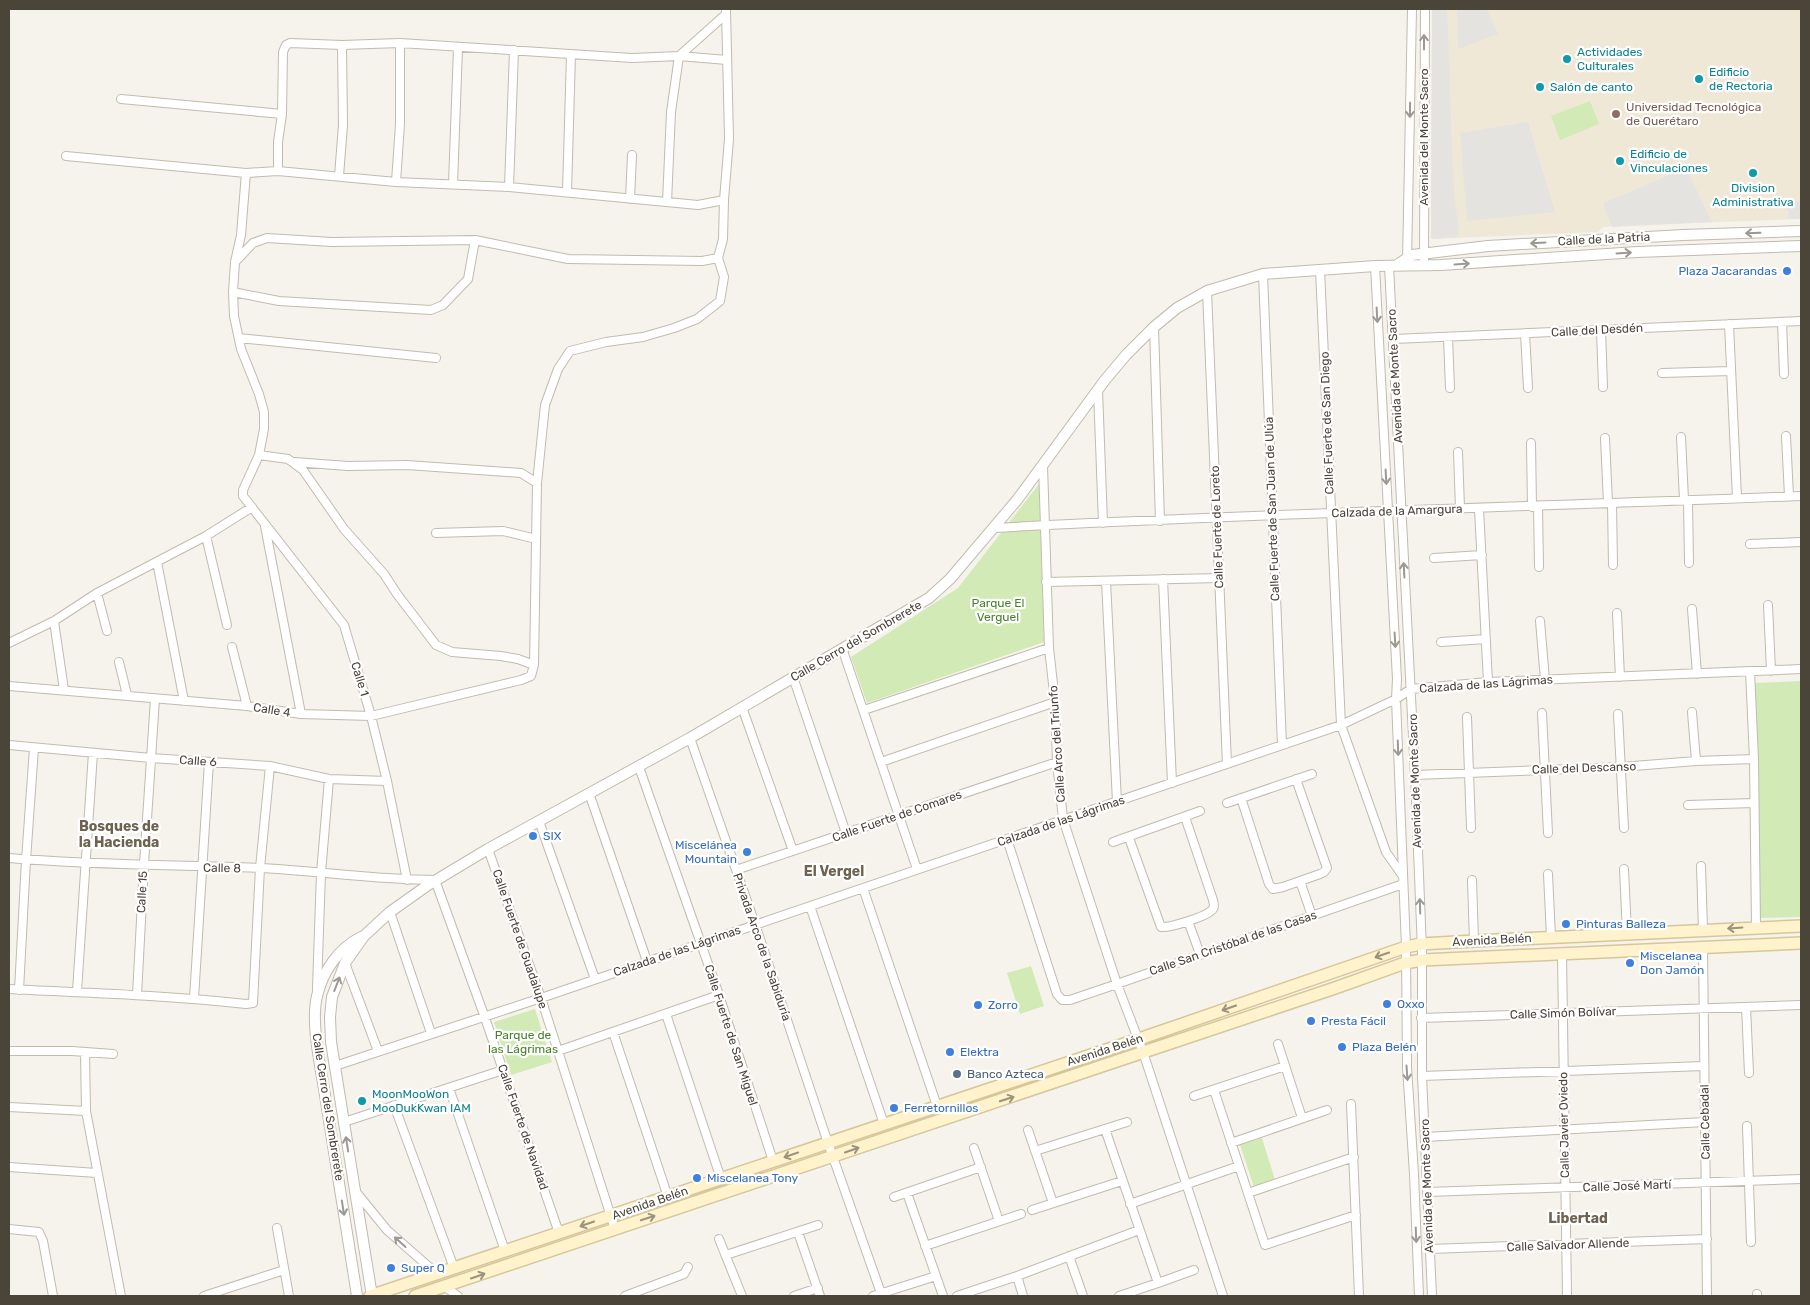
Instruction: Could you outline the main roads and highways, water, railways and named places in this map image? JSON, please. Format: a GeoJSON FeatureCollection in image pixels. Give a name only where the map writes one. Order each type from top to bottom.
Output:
{"type":"FeatureCollection","features":[{"type":"Feature","properties":{"kind":"main road","name":"Avenida Belén"},"geometry":{"type":"LineString","coordinates":[[372,1296],[1138,1039],[1406,946],[1756,926],[1801,926]]}},
{"type":"Feature","properties":{"kind":"main road","name":"Avenida Belén"},"geometry":{"type":"LineString","coordinates":[[415,1296],[1336,988],[1405,963],[1422,960],[1801,943]]}},
{"type":"Feature","properties":{"kind":"place","name":"Actividades Culturales"},"geometry":{"type":"Point","coordinates":[1567,59]}},
{"type":"Feature","properties":{"kind":"place","name":"Edificio de Rectoria"},"geometry":{"type":"Point","coordinates":[1699,79]}},
{"type":"Feature","properties":{"kind":"place","name":"Salón de canto"},"geometry":{"type":"Point","coordinates":[1540,87]}},
{"type":"Feature","properties":{"kind":"place","name":"Universidad Tecnológica de Querétaro"},"geometry":{"type":"Point","coordinates":[1616,114]}},
{"type":"Feature","properties":{"kind":"place","name":"Edificio de Vinculaciones"},"geometry":{"type":"Point","coordinates":[1620,161]}},
{"type":"Feature","properties":{"kind":"place","name":"Division Administrativa"},"geometry":{"type":"Point","coordinates":[1753,173]}},
{"type":"Feature","properties":{"kind":"place","name":"Plaza Jacarandas"},"geometry":{"type":"Point","coordinates":[1787,271]}},
{"type":"Feature","properties":{"kind":"place","name":"SIX"},"geometry":{"type":"Point","coordinates":[533,836]}},
{"type":"Feature","properties":{"kind":"place","name":"Miscelánea Mountain"},"geometry":{"type":"Point","coordinates":[747,852]}},
{"type":"Feature","properties":{"kind":"place","name":"Pinturas Balleza"},"geometry":{"type":"Point","coordinates":[1566,924]}},
{"type":"Feature","properties":{"kind":"place","name":"Miscelanea Don Jamón"},"geometry":{"type":"Point","coordinates":[1630,963]}},
{"type":"Feature","properties":{"kind":"place","name":"Oxxo"},"geometry":{"type":"Point","coordinates":[1387,1004]}},
{"type":"Feature","properties":{"kind":"place","name":"Zorro"},"geometry":{"type":"Point","coordinates":[978,1005]}},
{"type":"Feature","properties":{"kind":"place","name":"Presta Fácil"},"geometry":{"type":"Point","coordinates":[1311,1021]}},
{"type":"Feature","properties":{"kind":"place","name":"Plaza Belén"},"geometry":{"type":"Point","coordinates":[1342,1047]}},
{"type":"Feature","properties":{"kind":"place","name":"Elektra"},"geometry":{"type":"Point","coordinates":[950,1052]}},
{"type":"Feature","properties":{"kind":"place","name":"Banco Azteca"},"geometry":{"type":"Point","coordinates":[957,1074]}},
{"type":"Feature","properties":{"kind":"place","name":"MoonMooWon MooDukKwan IAM"},"geometry":{"type":"Point","coordinates":[362,1101]}},
{"type":"Feature","properties":{"kind":"place","name":"Ferretornillos"},"geometry":{"type":"Point","coordinates":[894,1108]}},
{"type":"Feature","properties":{"kind":"place","name":"Miscelanea Tony"},"geometry":{"type":"Point","coordinates":[697,1178]}},
{"type":"Feature","properties":{"kind":"place","name":"Super Q"},"geometry":{"type":"Point","coordinates":[391,1268]}},
{"type":"Feature","properties":{"kind":"district","name":"Bosques de la Hacienda"},"geometry":{"type":"Point","coordinates":[119,834]}},
{"type":"Feature","properties":{"kind":"district","name":"El Vergel"},"geometry":{"type":"Point","coordinates":[834,871]}},
{"type":"Feature","properties":{"kind":"district","name":"Libertad"},"geometry":{"type":"Point","coordinates":[1578,1218]}},
{"type":"Feature","properties":{"kind":"park label","name":"Parque El Verguel"},"geometry":{"type":"Point","coordinates":[998,610]}},
{"type":"Feature","properties":{"kind":"park label","name":"Parque de las Lágrimas"},"geometry":{"type":"Point","coordinates":[523,1042]}}]}
